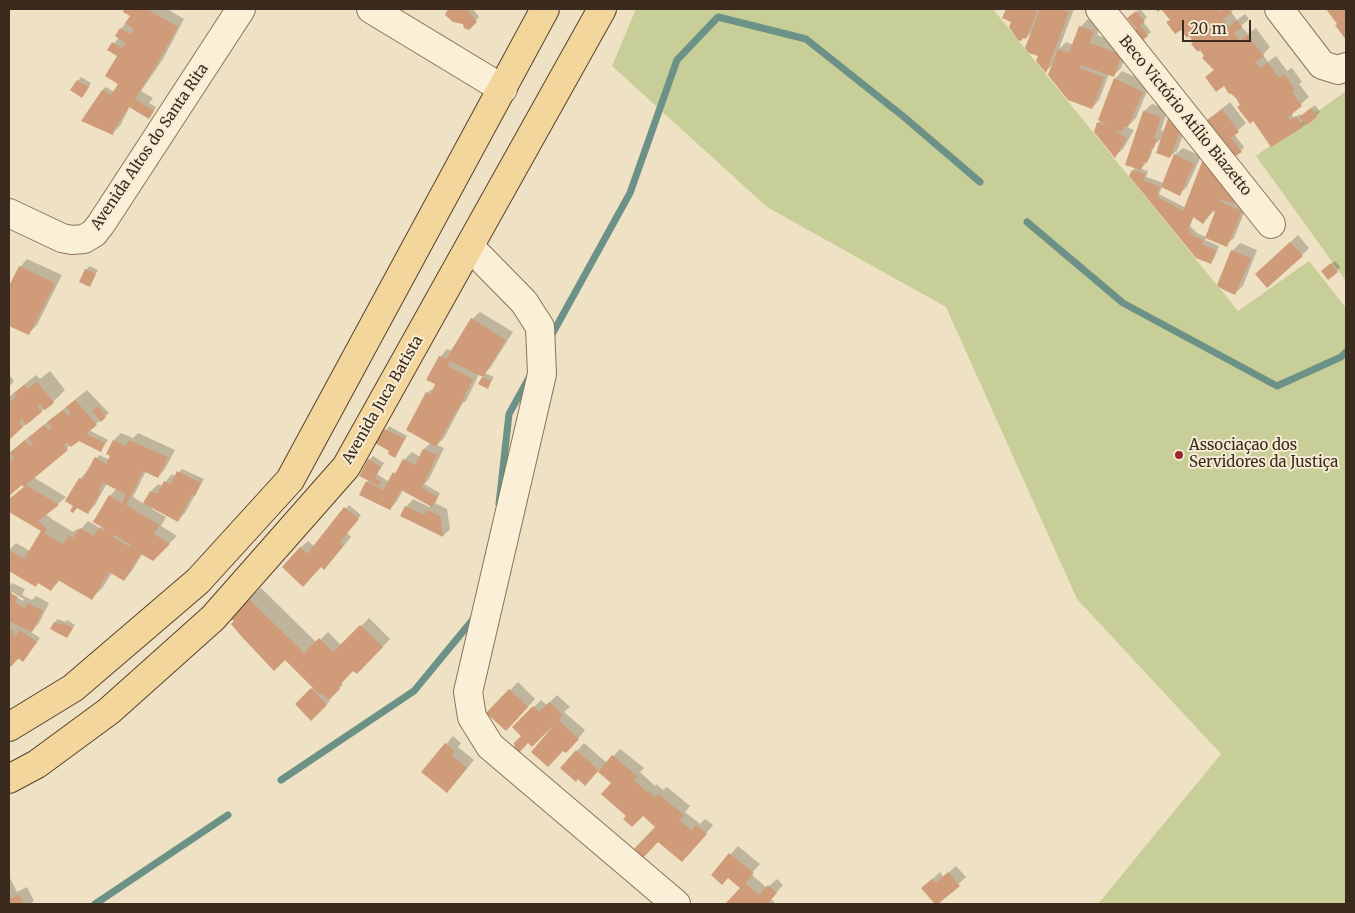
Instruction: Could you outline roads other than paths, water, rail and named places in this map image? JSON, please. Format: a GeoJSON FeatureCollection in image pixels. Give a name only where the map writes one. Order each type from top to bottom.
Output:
{"type":"FeatureCollection","features":[{"type":"Feature","properties":{"kind":"main road"},"geometry":{"type":"LineString","coordinates":[[9,727],[73,688],[198,581],[290,480],[545,9]]}},
{"type":"Feature","properties":{"kind":"main road","name":"Avenida Juca Batista"},"geometry":{"type":"LineString","coordinates":[[9,779],[37,764],[109,711],[213,618],[346,467],[602,9]]}},
{"type":"Feature","properties":{"kind":"main road"},"geometry":{"type":"LineString","coordinates":[[37,764],[49,743],[50,732],[48,721],[40,709]]}},
{"type":"Feature","properties":{"kind":"street","name":"Avenida Altos do Santa Rita"},"geometry":{"type":"LineString","coordinates":[[9,213],[62,238],[72,240],[84,239],[94,233],[241,9]]}},
{"type":"Feature","properties":{"kind":"street"},"geometry":{"type":"LineString","coordinates":[[371,9],[503,89]]}},
{"type":"Feature","properties":{"kind":"street","name":"Beco Victório Atílio Biazetto"},"geometry":{"type":"LineString","coordinates":[[1100,9],[1271,224]]}},
{"type":"Feature","properties":{"kind":"street"},"geometry":{"type":"LineString","coordinates":[[1279,9],[1322,65],[1338,70],[1346,66]]}},
{"type":"Feature","properties":{"kind":"street"},"geometry":{"type":"LineString","coordinates":[[470,247],[524,302],[540,327],[542,374],[468,692],[472,717],[490,746],[676,904]]}},
{"type":"Feature","properties":{"kind":"street"},"geometry":{"type":"LineString","coordinates":[[9,717],[40,709]]}},
{"type":"Feature","properties":{"kind":"waterway"},"geometry":{"type":"LineString","coordinates":[[550,338],[630,193],[677,60],[718,17],[806,39],[904,117],[980,182]]}},
{"type":"Feature","properties":{"kind":"waterway"},"geometry":{"type":"LineString","coordinates":[[1027,222],[1123,303],[1277,386],[1341,357],[1346,352]]}},
{"type":"Feature","properties":{"kind":"waterway"},"geometry":{"type":"LineString","coordinates":[[499,504],[509,414],[530,376]]}},
{"type":"Feature","properties":{"kind":"waterway"},"geometry":{"type":"LineString","coordinates":[[281,780],[414,691],[475,617]]}},
{"type":"Feature","properties":{"kind":"waterway"},"geometry":{"type":"LineString","coordinates":[[95,904],[228,815]]}},
{"type":"Feature","properties":{"kind":"place","name":"Associaçao dos Servidores da Justiça"},"geometry":{"type":"Point","coordinates":[1179,455]}}]}
